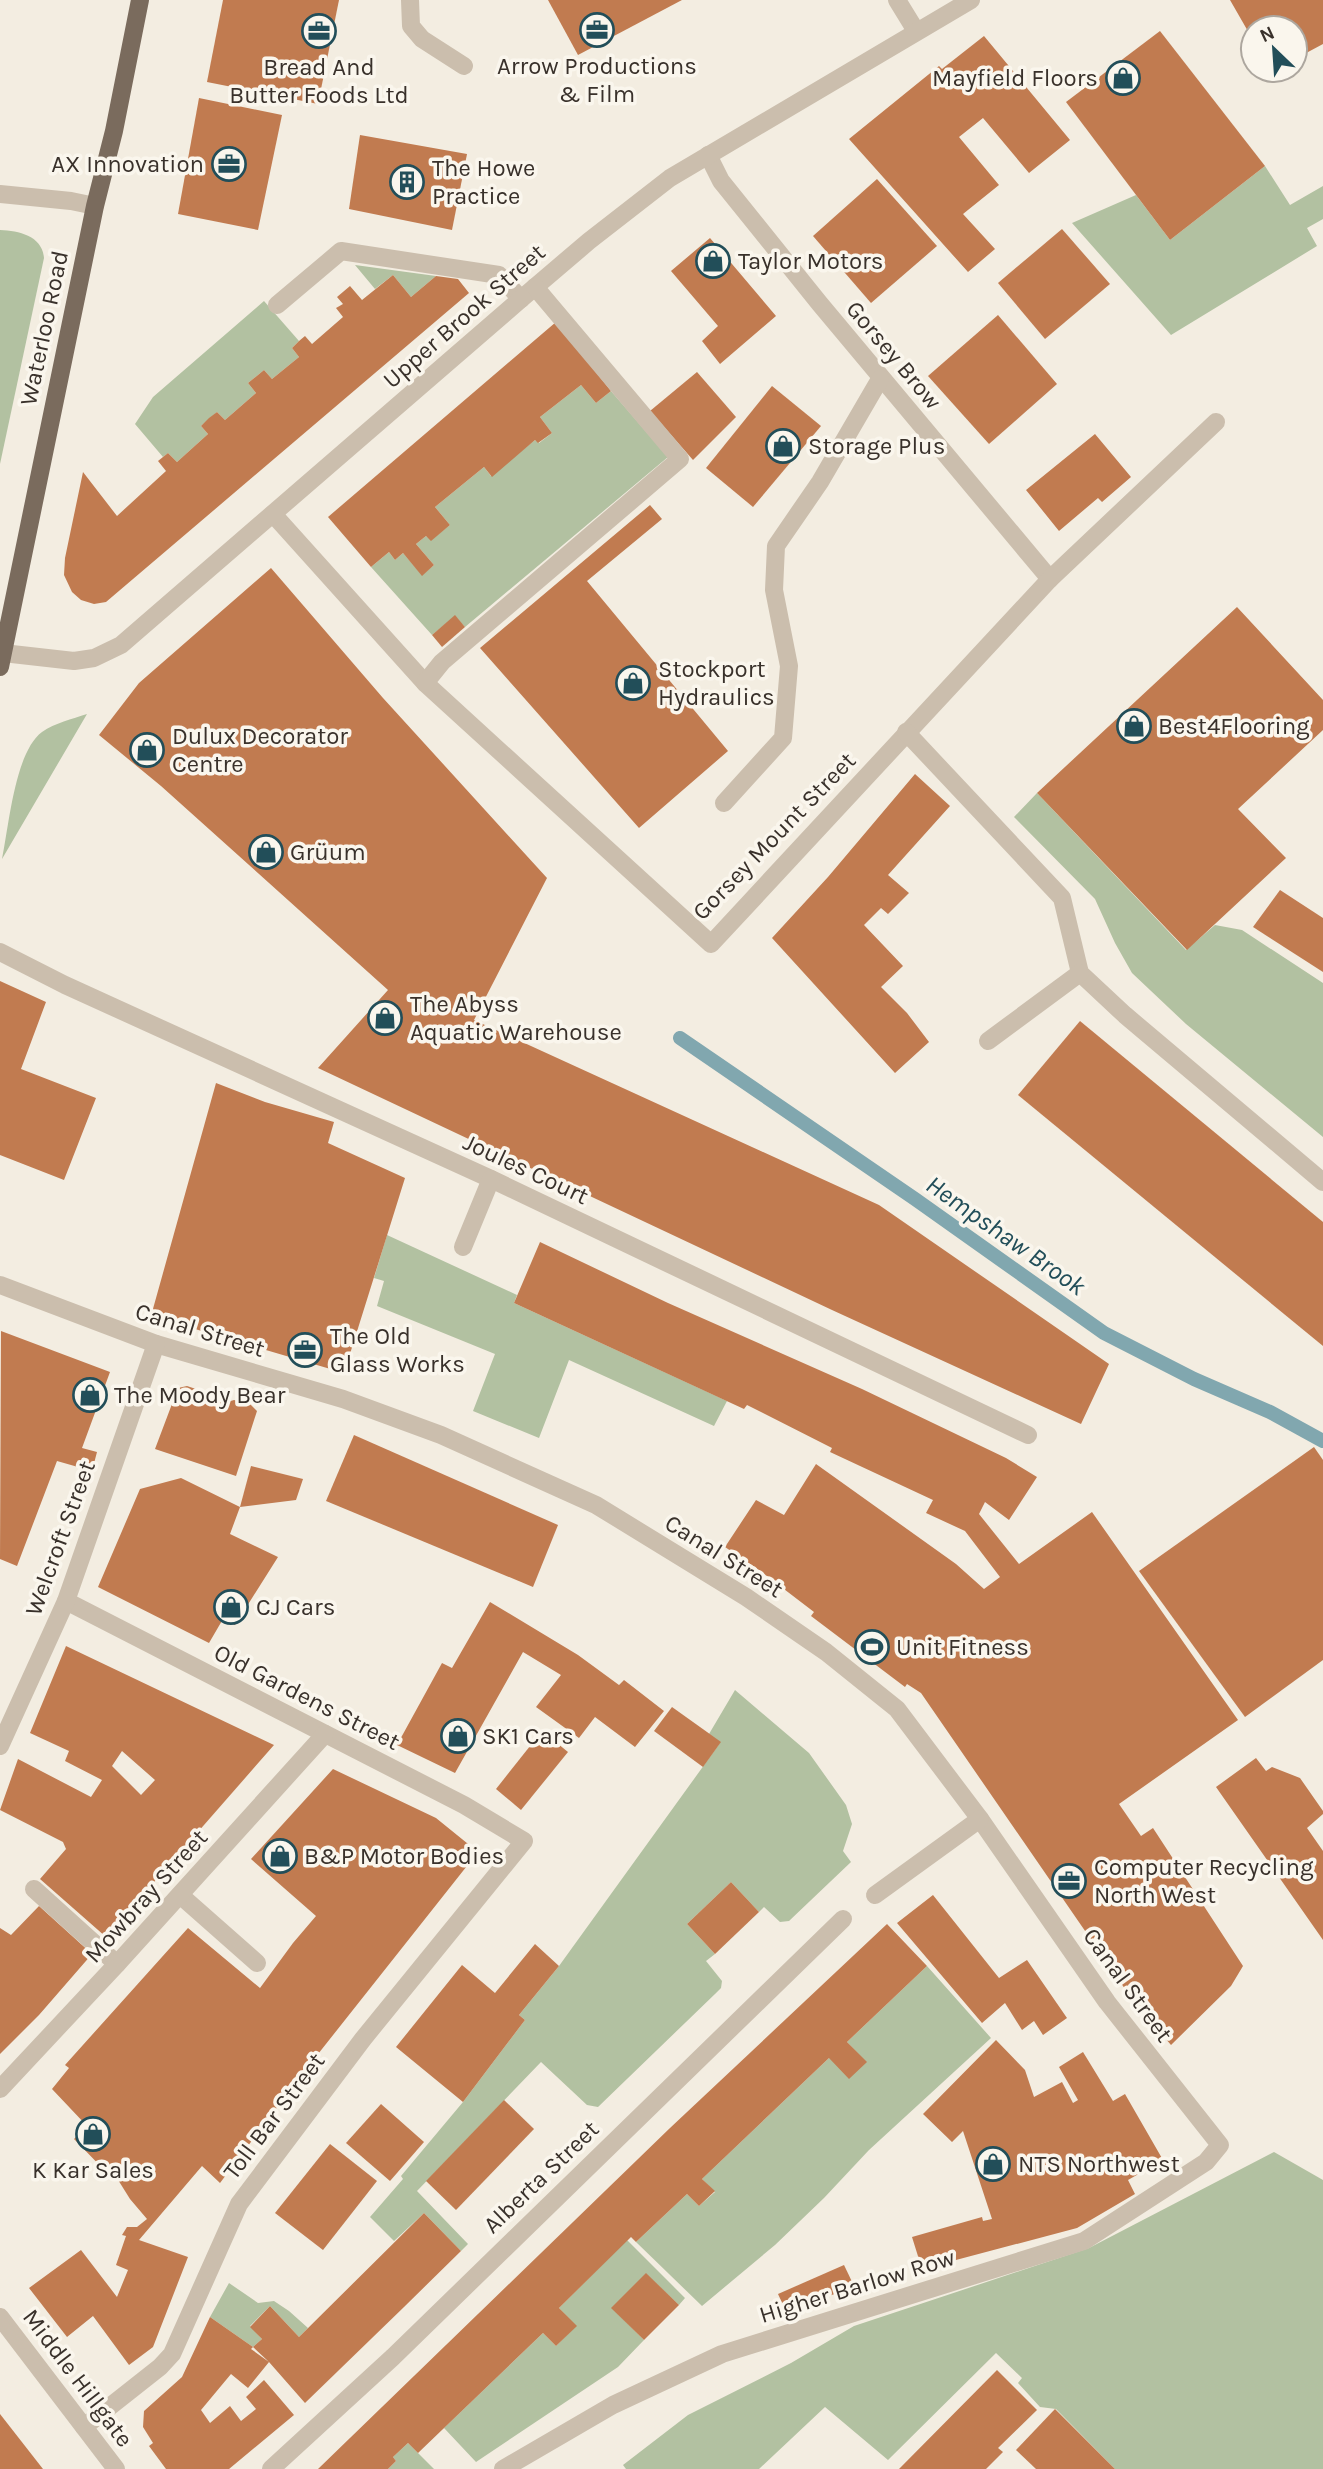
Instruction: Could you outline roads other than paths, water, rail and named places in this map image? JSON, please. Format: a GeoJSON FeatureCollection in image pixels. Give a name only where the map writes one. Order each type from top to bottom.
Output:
{"type":"FeatureCollection","features":[{"type":"Feature","properties":{"kind":"main road","name":"Waterloo Road"},"geometry":{"type":"LineString","coordinates":[[1,660],[94,206],[114,131],[140,0]]}},
{"type":"Feature","properties":{"kind":"street"},"geometry":{"type":"LineString","coordinates":[[410,0],[411,26],[422,39],[464,66]]}},
{"type":"Feature","properties":{"kind":"street"},"geometry":{"type":"LineString","coordinates":[[897,0],[916,31]]}},
{"type":"Feature","properties":{"kind":"street","name":"Upper Brook Street"},"geometry":{"type":"LineString","coordinates":[[1,660],[74,661],[94,658],[121,645],[589,241],[670,178],[971,0]]}},
{"type":"Feature","properties":{"kind":"street","name":"Gorsey Brow"},"geometry":{"type":"LineString","coordinates":[[708,155],[721,181],[880,379],[1050,579]]}},
{"type":"Feature","properties":{"kind":"street"},"geometry":{"type":"LineString","coordinates":[[0,194],[94,206]]}},
{"type":"Feature","properties":{"kind":"street"},"geometry":{"type":"LineString","coordinates":[[277,305],[341,251],[499,275],[528,293],[680,459],[442,662],[425,683]]}},
{"type":"Feature","properties":{"kind":"street"},"geometry":{"type":"LineString","coordinates":[[724,803],[783,738],[789,666],[774,590],[776,546],[820,482],[880,379]]}},
{"type":"Feature","properties":{"kind":"street","name":"Gorsey Mount Street"},"geometry":{"type":"LineString","coordinates":[[272,514],[425,683],[711,944],[1050,579],[1216,422]]}},
{"type":"Feature","properties":{"kind":"street"},"geometry":{"type":"LineString","coordinates":[[906,732],[1062,898],[1080,973],[1125,1015],[1323,1182]]}},
{"type":"Feature","properties":{"kind":"street","name":"Joules Court"},"geometry":{"type":"LineString","coordinates":[[0,952],[491,1179],[1028,1435]]}},
{"type":"Feature","properties":{"kind":"street"},"geometry":{"type":"LineString","coordinates":[[988,1041],[1080,973]]}},
{"type":"Feature","properties":{"kind":"street"},"geometry":{"type":"LineString","coordinates":[[463,1247],[491,1179]]}},
{"type":"Feature","properties":{"kind":"street","name":"Canal Street"},"geometry":{"type":"LineString","coordinates":[[0,1285],[156,1344],[343,1399],[441,1434],[596,1505],[746,1597],[826,1652],[897,1709],[942,1766],[1107,2002],[1220,2145]]}},
{"type":"Feature","properties":{"kind":"street","name":"Welcroft Street"},"geometry":{"type":"LineString","coordinates":[[0,1746],[66,1601],[156,1344]]}},
{"type":"Feature","properties":{"kind":"street","name":"Old Gardens Street"},"geometry":{"type":"LineString","coordinates":[[66,1601],[464,1805],[524,1841]]}},
{"type":"Feature","properties":{"kind":"street","name":"Mowbray Street"},"geometry":{"type":"LineString","coordinates":[[0,2089],[325,1734]]}},
{"type":"Feature","properties":{"kind":"street"},"geometry":{"type":"LineString","coordinates":[[875,1895],[979,1819]]}},
{"type":"Feature","properties":{"kind":"street","name":"Toll Bar Street"},"geometry":{"type":"LineString","coordinates":[[85,2427],[160,2367],[172,2354],[239,2204],[363,2039],[524,1841]]}},
{"type":"Feature","properties":{"kind":"street"},"geometry":{"type":"LineString","coordinates":[[34,1889],[117,1964]]}},
{"type":"Feature","properties":{"kind":"street"},"geometry":{"type":"LineString","coordinates":[[180,1895],[257,1963]]}},
{"type":"Feature","properties":{"kind":"street","name":"Alberta Street"},"geometry":{"type":"LineString","coordinates":[[271,2469],[393,2357],[844,1919]]}},
{"type":"Feature","properties":{"kind":"street","name":"Higher Barlow Row"},"geometry":{"type":"LineString","coordinates":[[503,2469],[613,2405],[722,2354],[1084,2242],[1206,2162],[1220,2145]]}},
{"type":"Feature","properties":{"kind":"street","name":"Middle Hillgate"},"geometry":{"type":"LineString","coordinates":[[0,2316],[116,2469]]}},
{"type":"Feature","properties":{"kind":"waterway","name":"Hempshaw Brook"},"geometry":{"type":"LineString","coordinates":[[680,1038],[1104,1333],[1194,1379],[1270,1412],[1323,1441]]}},
{"type":"Feature","properties":{"kind":"place","name":"Arrow Productions & Film"},"geometry":{"type":"Point","coordinates":[597,30]}},
{"type":"Feature","properties":{"kind":"place","name":"Bread And Butter Foods Ltd"},"geometry":{"type":"Point","coordinates":[319,31]}},
{"type":"Feature","properties":{"kind":"place","name":"Mayfield Floors"},"geometry":{"type":"Point","coordinates":[1123,78]}},
{"type":"Feature","properties":{"kind":"place","name":"AX Innovation"},"geometry":{"type":"Point","coordinates":[229,164]}},
{"type":"Feature","properties":{"kind":"place","name":"The Howe Practice"},"geometry":{"type":"Point","coordinates":[407,182]}},
{"type":"Feature","properties":{"kind":"place","name":"Taylor Motors"},"geometry":{"type":"Point","coordinates":[713,261]}},
{"type":"Feature","properties":{"kind":"place","name":"Storage Plus"},"geometry":{"type":"Point","coordinates":[783,446]}},
{"type":"Feature","properties":{"kind":"place","name":"Stockport Hydraulics"},"geometry":{"type":"Point","coordinates":[633,683]}},
{"type":"Feature","properties":{"kind":"place","name":"Best4Flooring"},"geometry":{"type":"Point","coordinates":[1134,726]}},
{"type":"Feature","properties":{"kind":"place","name":"Dulux Decorator Centre"},"geometry":{"type":"Point","coordinates":[147,750]}},
{"type":"Feature","properties":{"kind":"place","name":"Grüum"},"geometry":{"type":"Point","coordinates":[266,852]}},
{"type":"Feature","properties":{"kind":"place","name":"The Abyss Aquatic Warehouse"},"geometry":{"type":"Point","coordinates":[385,1018]}},
{"type":"Feature","properties":{"kind":"place","name":"The Old Glass Works"},"geometry":{"type":"Point","coordinates":[305,1350]}},
{"type":"Feature","properties":{"kind":"place","name":"The Moody Bear"},"geometry":{"type":"Point","coordinates":[90,1395]}},
{"type":"Feature","properties":{"kind":"place","name":"CJ Cars"},"geometry":{"type":"Point","coordinates":[231,1607]}},
{"type":"Feature","properties":{"kind":"place","name":"Unit Fitness"},"geometry":{"type":"Point","coordinates":[872,1647]}},
{"type":"Feature","properties":{"kind":"place","name":"SK1 Cars"},"geometry":{"type":"Point","coordinates":[458,1736]}},
{"type":"Feature","properties":{"kind":"place","name":"B&P Motor Bodies"},"geometry":{"type":"Point","coordinates":[280,1856]}},
{"type":"Feature","properties":{"kind":"place","name":"Computer Recycling North West"},"geometry":{"type":"Point","coordinates":[1069,1881]}},
{"type":"Feature","properties":{"kind":"place","name":"K Kar Sales"},"geometry":{"type":"Point","coordinates":[93,2134]}},
{"type":"Feature","properties":{"kind":"place","name":"NTS Northwest"},"geometry":{"type":"Point","coordinates":[993,2164]}}]}
